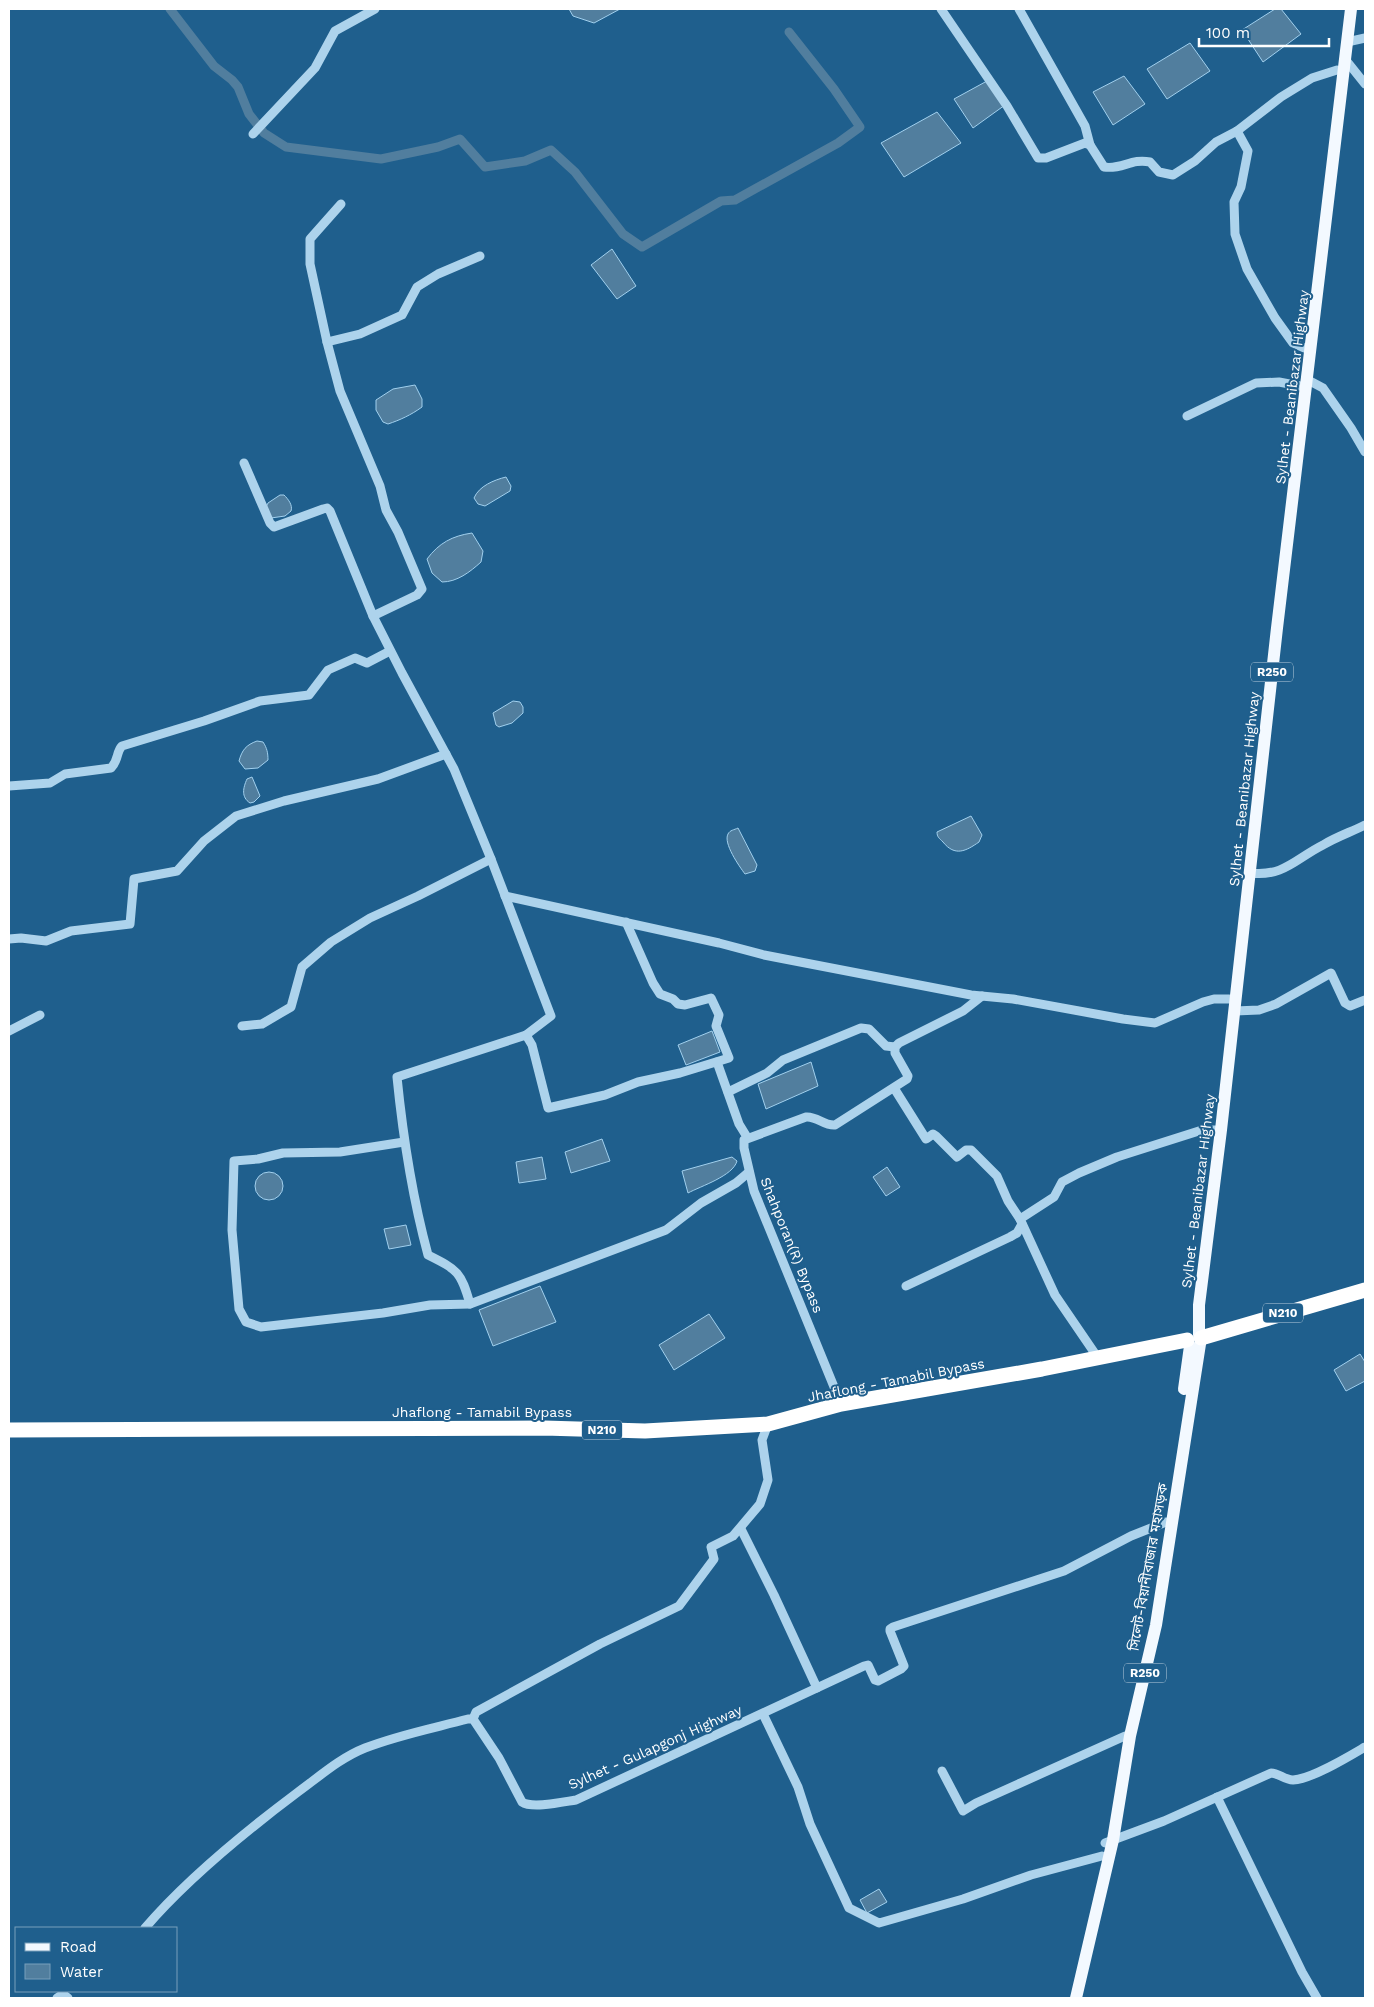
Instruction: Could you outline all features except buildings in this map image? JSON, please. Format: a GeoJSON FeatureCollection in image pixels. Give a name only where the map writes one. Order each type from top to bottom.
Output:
{"type":"FeatureCollection","features":[{"type":"Feature","properties":{"kind":"highway","name":"Jhaflong - Tamabil Bypass"},"geometry":{"type":"LineString","coordinates":[[9,1430],[544,1428],[645,1431],[768,1424],[841,1404],[1195,1340],[1365,1290]]}},
{"type":"Feature","properties":{"kind":"main road","name":"Sylhet - Beanibazar Highway"},"geometry":{"type":"LineString","coordinates":[[1195,1340],[1341,64],[1345,9]]}},
{"type":"Feature","properties":{"kind":"main road","name":"Sylhet - Beanibazar Highway"},"geometry":{"type":"LineString","coordinates":[[1195,1340],[1193,1305],[1250,873],[1304,383],[1304,348],[1341,64],[1347,42],[1351,9]]}},
{"type":"Feature","properties":{"kind":"main road","name":"সিলেট-বিয়ানীবাজার মহাসড়ক"},"geometry":{"type":"LineString","coordinates":[[1070,1998],[1102,1856],[1109,1841],[1125,1736],[1151,1625],[1195,1340]]}},
{"type":"Feature","properties":{"kind":"main road","name":"সিলেট-বিয়ানীবাজার মহাসড়ক"},"geometry":{"type":"LineString","coordinates":[[1076,1998],[1130,1736],[1156,1626],[1195,1340]]}},
{"type":"Feature","properties":{"kind":"street"},"geometry":{"type":"LineString","coordinates":[[254,134],[315,68],[335,31],[375,9]]}},
{"type":"Feature","properties":{"kind":"street"},"geometry":{"type":"LineString","coordinates":[[941,9],[1007,106],[1038,158],[1046,158],[1085,143],[1090,144]]}},
{"type":"Feature","properties":{"kind":"street"},"geometry":{"type":"LineString","coordinates":[[1019,9],[1085,126],[1090,144],[1104,167],[1112,168],[1139,160],[1150,162],[1159,172],[1173,175],[1195,162],[1216,142],[1237,131],[1281,97],[1312,78],[1341,64],[1365,84]]}},
{"type":"Feature","properties":{"kind":"street"},"geometry":{"type":"LineString","coordinates":[[1347,42],[1365,38]]}},
{"type":"Feature","properties":{"kind":"street"},"geometry":{"type":"LineString","coordinates":[[1237,131],[1248,151],[1241,187],[1234,202],[1235,234],[1247,269],[1275,318],[1293,343],[1304,348]]}},
{"type":"Feature","properties":{"kind":"street"},"geometry":{"type":"LineString","coordinates":[[341,204],[310,239],[310,264],[340,391],[380,486],[386,510],[422,586],[421,592],[417,595],[373,616]]}},
{"type":"Feature","properties":{"kind":"street"},"geometry":{"type":"LineString","coordinates":[[327,342],[360,334],[402,315],[417,287],[438,274],[480,256]]}},
{"type":"Feature","properties":{"kind":"street"},"geometry":{"type":"LineString","coordinates":[[1187,416],[1256,383],[1304,383],[1323,388],[1365,452]]}},
{"type":"Feature","properties":{"kind":"street"},"geometry":{"type":"LineString","coordinates":[[244,463],[270,523],[274,527],[323,509],[327,508],[330,511],[373,616],[446,754],[491,859],[551,1016],[526,1035],[397,1077],[404,1142],[420,1225],[428,1254],[452,1267],[463,1279],[470,1304]]}},
{"type":"Feature","properties":{"kind":"street"},"geometry":{"type":"LineString","coordinates":[[9,786],[50,783],[65,774],[111,768],[118,760],[119,749],[122,746],[204,722],[260,701],[309,695],[328,670],[355,658],[367,663],[390,651]]}},
{"type":"Feature","properties":{"kind":"street"},"geometry":{"type":"LineString","coordinates":[[9,939],[21,938],[46,941],[71,931],[130,924],[134,879],[177,871],[204,841],[236,816],[284,801],[378,779],[446,754]]}},
{"type":"Feature","properties":{"kind":"street"},"geometry":{"type":"LineString","coordinates":[[1250,873],[1268,874],[1280,871],[1323,845],[1365,825]]}},
{"type":"Feature","properties":{"kind":"street"},"geometry":{"type":"LineString","coordinates":[[242,1026],[262,1024],[291,1006],[302,967],[331,942],[370,918],[491,859]]}},
{"type":"Feature","properties":{"kind":"street"},"geometry":{"type":"LineString","coordinates":[[505,896],[719,943],[764,956],[982,996],[1013,998],[1123,1019],[1155,1023],[1214,999],[1232,1005],[1259,1010],[1276,1004],[1331,973],[1345,1003],[1350,1006],[1365,1000]]}},
{"type":"Feature","properties":{"kind":"street"},"geometry":{"type":"LineString","coordinates":[[526,1035],[532,1045],[548,1108],[605,1095],[638,1082],[729,1058],[716,1026],[719,1014],[711,998],[685,1005],[678,1004],[660,994],[653,983],[626,922]]}},
{"type":"Feature","properties":{"kind":"street"},"geometry":{"type":"LineString","coordinates":[[717,1062],[739,1124],[747,1137],[806,1117],[815,1118],[828,1126],[835,1125],[904,1082],[908,1076],[895,1054],[895,1047],[899,1043],[963,1011],[982,996]]}},
{"type":"Feature","properties":{"kind":"street"},"geometry":{"type":"LineString","coordinates":[[9,1031],[40,1015]]}},
{"type":"Feature","properties":{"kind":"street"},"geometry":{"type":"LineString","coordinates":[[728,1092],[767,1073],[783,1060],[861,1028],[869,1029],[886,1046],[895,1047]]}},
{"type":"Feature","properties":{"kind":"street"},"geometry":{"type":"LineString","coordinates":[[894,1088],[926,1139],[933,1134],[956,1157],[966,1150],[970,1150],[997,1176],[1008,1201],[1021,1221],[1055,1295],[1098,1358]]}},
{"type":"Feature","properties":{"kind":"street"},"geometry":{"type":"LineString","coordinates":[[906,1286],[1017,1233],[1021,1221],[1054,1197],[1062,1182],[1079,1173],[1117,1157],[1202,1130],[1215,1130]]}},
{"type":"Feature","properties":{"kind":"street","name":"Shahporan(R) Bypass"},"geometry":{"type":"LineString","coordinates":[[747,1137],[744,1140],[744,1148],[748,1172],[754,1191],[841,1404]]}},
{"type":"Feature","properties":{"kind":"street"},"geometry":{"type":"LineString","coordinates":[[404,1142],[340,1152],[283,1153],[258,1159],[234,1161],[232,1230],[240,1309],[246,1322],[261,1327],[365,1316],[430,1305],[470,1304],[666,1230],[701,1203],[736,1183],[748,1172]]}},
{"type":"Feature","properties":{"kind":"street"},"geometry":{"type":"LineString","coordinates":[[146,1927],[163,1907],[258,1821],[338,1762],[385,1741],[473,1719],[476,1712],[600,1644],[679,1606],[714,1559],[711,1547],[733,1536],[741,1529],[760,1504],[768,1480],[762,1440],[768,1424]]}},
{"type":"Feature","properties":{"kind":"street","name":"Sylhet - Gulapgonj Highway"},"geometry":{"type":"LineString","coordinates":[[473,1719],[499,1758],[522,1802],[526,1804],[542,1804],[580,1799],[864,1666],[868,1665],[875,1680],[878,1681],[901,1669],[904,1666],[890,1629],[893,1627],[1064,1570],[1131,1536],[1166,1522]]}},
{"type":"Feature","properties":{"kind":"street"},"geometry":{"type":"LineString","coordinates":[[741,1529],[774,1594],[817,1688]]}},
{"type":"Feature","properties":{"kind":"street"},"geometry":{"type":"LineString","coordinates":[[763,1714],[798,1787],[810,1824],[849,1908],[879,1923],[963,1899],[1031,1875],[1102,1856]]}},
{"type":"Feature","properties":{"kind":"street"},"geometry":{"type":"LineString","coordinates":[[942,1771],[963,1810],[1125,1736]]}},
{"type":"Feature","properties":{"kind":"street"},"geometry":{"type":"LineString","coordinates":[[1109,1841],[1164,1822],[1270,1773],[1275,1773],[1292,1780],[1302,1778],[1365,1747]]}},
{"type":"Feature","properties":{"kind":"street"},"geometry":{"type":"LineString","coordinates":[[1217,1797],[1316,1998]]}},
{"type":"Feature","properties":{"kind":"water"},"geometry":{"type":"Polygon","coordinates":[[[569,9],[620,9],[594,23],[573,16],[569,9]]]}},
{"type":"Feature","properties":{"kind":"water"},"geometry":{"type":"Polygon","coordinates":[[[1275,9],[1281,9],[1301,34],[1263,62],[1242,30],[1275,9]]]}},
{"type":"Feature","properties":{"kind":"water"},"geometry":{"type":"Polygon","coordinates":[[[1190,43],[1210,71],[1167,99],[1147,69],[1190,43]]]}},
{"type":"Feature","properties":{"kind":"water"},"geometry":{"type":"Polygon","coordinates":[[[1124,76],[1145,104],[1113,125],[1093,92],[1124,76]]]}},
{"type":"Feature","properties":{"kind":"water"},"geometry":{"type":"Polygon","coordinates":[[[987,81],[1005,105],[973,128],[954,99],[987,81]]]}},
{"type":"Feature","properties":{"kind":"water"},"geometry":{"type":"Polygon","coordinates":[[[937,112],[961,143],[904,177],[881,143],[937,112]]]}},
{"type":"Feature","properties":{"kind":"water"},"geometry":{"type":"Polygon","coordinates":[[[612,249],[636,286],[617,299],[591,265],[612,249]]]}},
{"type":"Feature","properties":{"kind":"water"},"geometry":{"type":"Polygon","coordinates":[[[415,385],[422,399],[422,407],[397,421],[388,424],[383,422],[376,410],[376,400],[393,389],[415,385]]]}},
{"type":"Feature","properties":{"kind":"water"},"geometry":{"type":"Polygon","coordinates":[[[506,477],[511,486],[510,491],[485,506],[478,504],[474,498],[479,490],[492,482],[506,477]]]}},
{"type":"Feature","properties":{"kind":"water"},"geometry":{"type":"Polygon","coordinates":[[[280,495],[284,495],[288,500],[291,511],[285,516],[271,518],[266,507],[268,503],[280,495]]]}},
{"type":"Feature","properties":{"kind":"water"},"geometry":{"type":"Polygon","coordinates":[[[472,533],[483,551],[481,562],[468,573],[448,582],[442,582],[432,573],[427,559],[446,541],[472,533]]]}},
{"type":"Feature","properties":{"kind":"water"},"geometry":{"type":"Polygon","coordinates":[[[513,701],[520,702],[523,707],[523,713],[512,723],[499,727],[496,725],[493,713],[513,701]]]}},
{"type":"Feature","properties":{"kind":"water"},"geometry":{"type":"Polygon","coordinates":[[[257,741],[263,742],[268,760],[258,768],[245,769],[239,761],[242,754],[247,746],[257,741]]]}},
{"type":"Feature","properties":{"kind":"water"},"geometry":{"type":"Polygon","coordinates":[[[252,777],[260,796],[250,803],[245,798],[244,789],[247,779],[252,777]]]}},
{"type":"Feature","properties":{"kind":"water"},"geometry":{"type":"Polygon","coordinates":[[[971,816],[982,835],[979,842],[961,851],[952,850],[947,847],[937,835],[937,832],[971,816]]]}},
{"type":"Feature","properties":{"kind":"water"},"geometry":{"type":"Polygon","coordinates":[[[738,828],[757,865],[755,871],[745,874],[732,854],[727,838],[731,831],[738,828]]]}},
{"type":"Feature","properties":{"kind":"water"},"geometry":{"type":"Polygon","coordinates":[[[712,1031],[720,1052],[686,1065],[678,1045],[712,1031]]]}},
{"type":"Feature","properties":{"kind":"water"},"geometry":{"type":"Polygon","coordinates":[[[811,1062],[818,1086],[766,1109],[758,1084],[811,1062]]]}},
{"type":"Feature","properties":{"kind":"water"},"geometry":{"type":"Polygon","coordinates":[[[602,1139],[610,1161],[571,1173],[565,1152],[602,1139]]]}},
{"type":"Feature","properties":{"kind":"water"},"geometry":{"type":"Polygon","coordinates":[[[542,1157],[546,1179],[519,1183],[516,1162],[542,1157]]]}},
{"type":"Feature","properties":{"kind":"water"},"geometry":{"type":"Polygon","coordinates":[[[732,1157],[737,1161],[723,1176],[688,1193],[682,1171],[732,1157]]]}},
{"type":"Feature","properties":{"kind":"water"},"geometry":{"type":"Polygon","coordinates":[[[887,1167],[900,1187],[886,1196],[873,1177],[887,1167]]]}},
{"type":"Feature","properties":{"kind":"water"},"geometry":{"type":"Polygon","coordinates":[[[269,1172],[279,1176],[283,1186],[279,1196],[269,1200],[259,1196],[255,1186],[259,1176],[269,1172]]]}},
{"type":"Feature","properties":{"kind":"water"},"geometry":{"type":"Polygon","coordinates":[[[406,1225],[411,1245],[389,1249],[384,1229],[406,1225]]]}},
{"type":"Feature","properties":{"kind":"water"},"geometry":{"type":"Polygon","coordinates":[[[540,1286],[556,1322],[493,1346],[479,1310],[540,1286]]]}},
{"type":"Feature","properties":{"kind":"water"},"geometry":{"type":"Polygon","coordinates":[[[709,1314],[725,1338],[674,1370],[659,1345],[709,1314]]]}},
{"type":"Feature","properties":{"kind":"water"},"geometry":{"type":"Polygon","coordinates":[[[1360,1354],[1365,1362],[1365,1381],[1346,1391],[1334,1370],[1360,1354]]]}},
{"type":"Feature","properties":{"kind":"water"},"geometry":{"type":"Polygon","coordinates":[[[879,1889],[887,1902],[867,1913],[860,1900],[879,1889]]]}},
{"type":"Feature","properties":{"kind":"waterway"},"geometry":{"type":"LineString","coordinates":[[170,9],[214,66],[238,87],[249,114],[264,133],[286,147],[381,159],[438,147],[460,139],[485,167],[525,161],[551,150],[575,172],[623,234],[642,247],[721,201],[735,200],[838,143],[860,127],[834,89],[789,32]]}}]}
